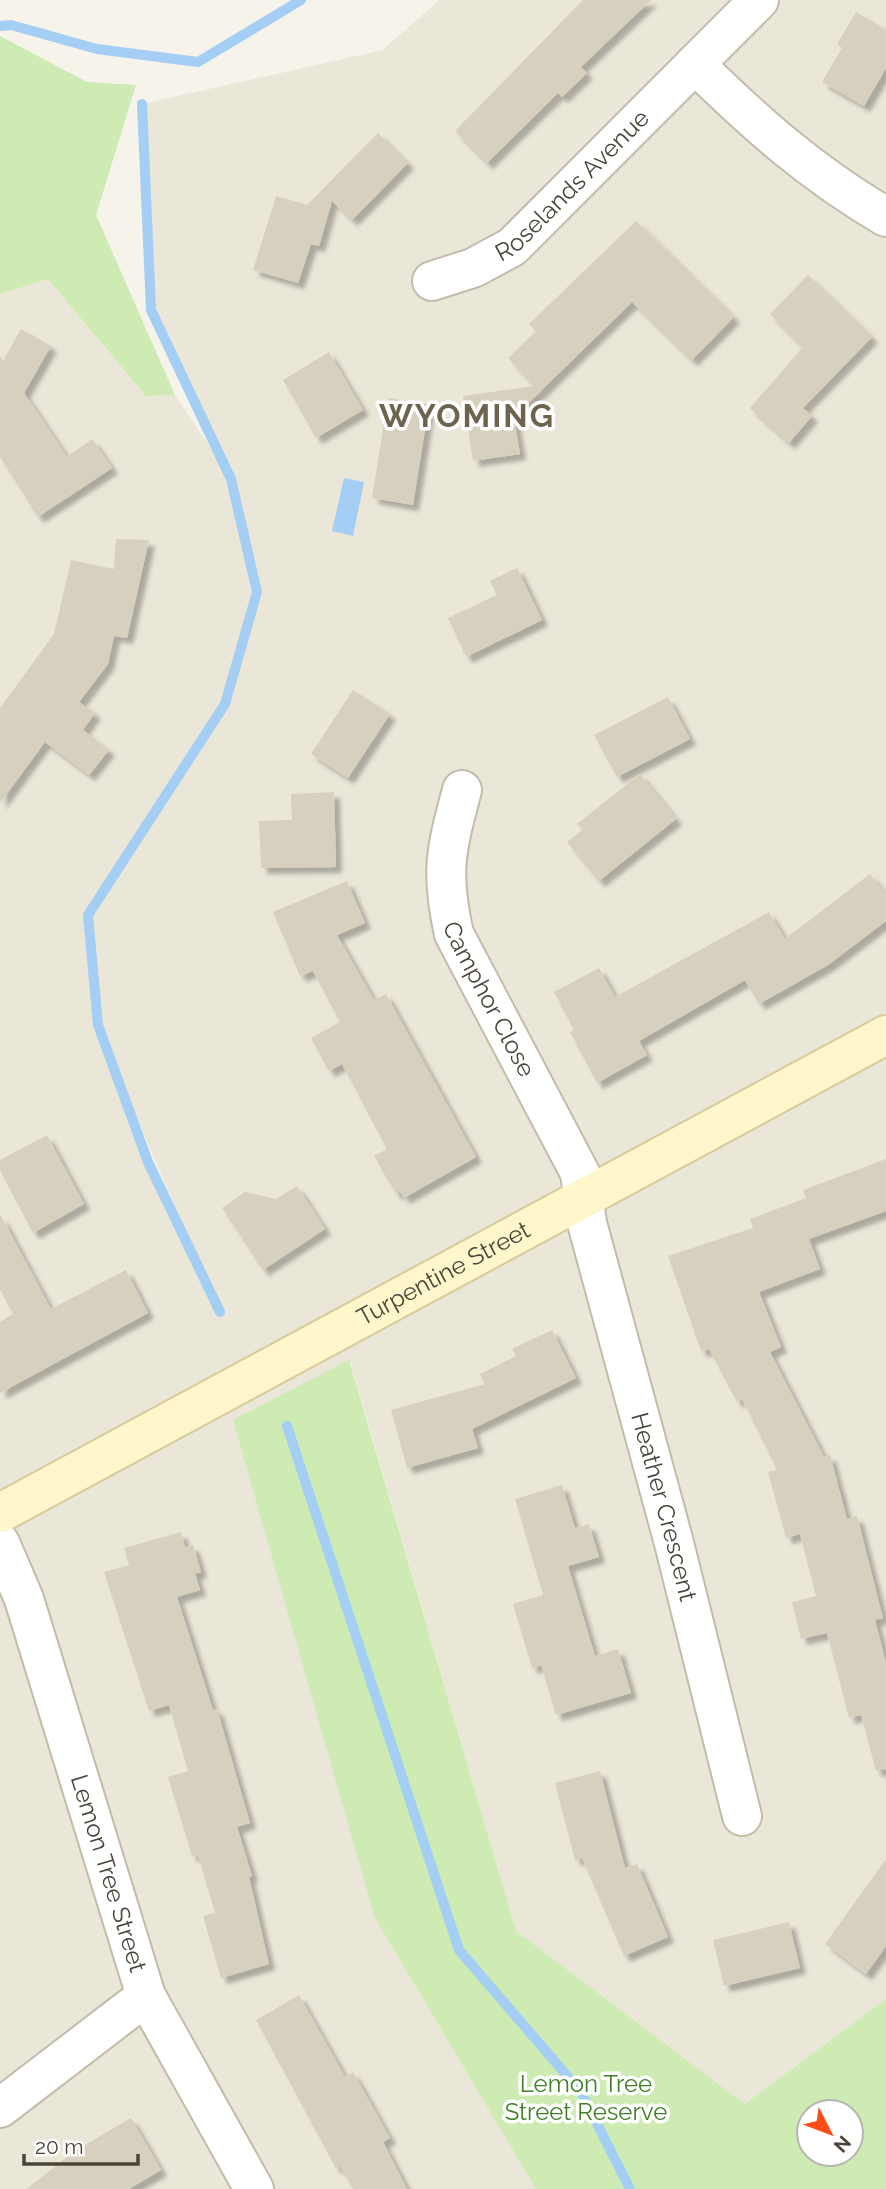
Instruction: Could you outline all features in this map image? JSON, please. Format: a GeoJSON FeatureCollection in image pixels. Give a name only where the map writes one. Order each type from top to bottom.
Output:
{"type":"FeatureCollection","features":[{"type":"Feature","properties":{"kind":"street","name":"Roselands Avenue"},"geometry":{"type":"LineString","coordinates":[[432,281],[473,268],[512,247],[759,0]]}},
{"type":"Feature","properties":{"kind":"street"},"geometry":{"type":"LineString","coordinates":[[695,64],[763,132],[853,198],[886,217]]}},
{"type":"Feature","properties":{"kind":"street","name":"Camphor Close"},"geometry":{"type":"LineString","coordinates":[[461,790],[446,853],[445,894],[454,933],[580,1173],[584,1198]]}},
{"type":"Feature","properties":{"kind":"street","name":"Turpentine Street"},"geometry":{"type":"LineString","coordinates":[[0,1513],[886,1035]]}},
{"type":"Feature","properties":{"kind":"street","name":"Heather Crescent"},"geometry":{"type":"LineString","coordinates":[[584,1198],[587,1223],[674,1544],[742,1816]]}},
{"type":"Feature","properties":{"kind":"street","name":"Lemon Tree Street"},"geometry":{"type":"LineString","coordinates":[[0,1542],[24,1599],[146,1996],[254,2189]]}},
{"type":"Feature","properties":{"kind":"street"},"geometry":{"type":"LineString","coordinates":[[0,2108],[146,1996]]}},
{"type":"Feature","properties":{"kind":"shaded area"},"geometry":{"type":"Polygon","coordinates":[[[439,0],[886,0],[886,1999],[745,2104],[516,1931],[350,1361],[375,1918],[536,2189],[0,2189],[0,294],[48,279],[146,396],[175,395],[227,473],[151,310],[142,104],[383,50],[439,0]],[[105,1043],[148,1162],[211,1292],[105,1043]]]}},
{"type":"Feature","properties":{"kind":"green space"},"geometry":{"type":"Polygon","coordinates":[[[0,36],[87,82],[136,85],[96,215],[175,395],[146,396],[48,279],[0,294],[0,36]]]}},
{"type":"Feature","properties":{"kind":"green space","name":"Lemon Tree Street Reserve"},"geometry":{"type":"Polygon","coordinates":[[[349,1360],[516,1931],[745,2104],[886,1999],[886,2189],[536,2189],[375,1918],[233,1420],[349,1360]]]}},
{"type":"Feature","properties":{"kind":"water"},"geometry":{"type":"Polygon","coordinates":[[[344,478],[364,482],[353,536],[332,531],[344,478]]]}},
{"type":"Feature","properties":{"kind":"building"},"geometry":{"type":"Polygon","coordinates":[[[583,0],[651,0],[581,67],[587,73],[562,97],[558,93],[487,163],[455,131],[583,0]]]}},
{"type":"Feature","properties":{"kind":"building"},"geometry":{"type":"Polygon","coordinates":[[[856,12],[886,30],[886,68],[864,106],[822,82],[842,48],[837,44],[856,12]]]}},
{"type":"Feature","properties":{"kind":"building"},"geometry":{"type":"Polygon","coordinates":[[[378,133],[408,163],[352,220],[332,201],[319,246],[311,244],[298,283],[253,270],[276,196],[307,205],[378,133]]]}},
{"type":"Feature","properties":{"kind":"building"},"geometry":{"type":"Polygon","coordinates":[[[636,221],[734,317],[692,360],[632,302],[514,417],[520,454],[473,461],[463,396],[535,386],[508,358],[536,331],[529,324],[636,221]]]}},
{"type":"Feature","properties":{"kind":"building"},"geometry":{"type":"Polygon","coordinates":[[[808,275],[872,337],[803,408],[812,416],[789,443],[750,408],[803,347],[770,314],[808,275]]]}},
{"type":"Feature","properties":{"kind":"building"},"geometry":{"type":"Polygon","coordinates":[[[21,329],[51,346],[24,393],[67,457],[92,439],[112,468],[38,517],[0,457],[0,356],[3,361],[21,329]]]}},
{"type":"Feature","properties":{"kind":"building"},"geometry":{"type":"Polygon","coordinates":[[[329,352],[363,410],[316,438],[283,380],[329,352]]]}},
{"type":"Feature","properties":{"kind":"building"},"geometry":{"type":"Polygon","coordinates":[[[388,398],[429,404],[413,505],[372,498],[388,398]]]}},
{"type":"Feature","properties":{"kind":"building"},"geometry":{"type":"Polygon","coordinates":[[[116,539],[149,540],[127,638],[114,636],[108,664],[79,702],[95,713],[83,730],[109,750],[89,775],[45,742],[0,803],[0,708],[54,634],[71,560],[114,569],[116,539]]]}},
{"type":"Feature","properties":{"kind":"building"},"geometry":{"type":"Polygon","coordinates":[[[517,568],[542,620],[466,657],[448,618],[497,595],[490,581],[517,568]]]}},
{"type":"Feature","properties":{"kind":"building"},"geometry":{"type":"Polygon","coordinates":[[[353,690],[390,714],[348,778],[311,754],[353,690]]]}},
{"type":"Feature","properties":{"kind":"building"},"geometry":{"type":"Polygon","coordinates":[[[668,697],[690,739],[617,777],[594,735],[668,697]]]}},
{"type":"Feature","properties":{"kind":"building"},"geometry":{"type":"Polygon","coordinates":[[[640,774],[676,819],[599,881],[567,842],[582,830],[577,824],[640,774]]]}},
{"type":"Feature","properties":{"kind":"building"},"geometry":{"type":"Polygon","coordinates":[[[334,792],[336,867],[261,868],[259,821],[292,820],[291,794],[334,792]]]}},
{"type":"Feature","properties":{"kind":"building"},"geometry":{"type":"Polygon","coordinates":[[[870,874],[886,894],[886,921],[828,965],[759,1004],[745,980],[639,1041],[647,1055],[597,1083],[570,1032],[574,1030],[554,992],[599,968],[615,997],[769,912],[785,939],[870,874]]]}},
{"type":"Feature","properties":{"kind":"building"},"geometry":{"type":"Polygon","coordinates":[[[347,881],[365,923],[337,935],[374,1000],[386,994],[476,1157],[404,1198],[400,1191],[396,1194],[374,1156],[387,1149],[342,1064],[329,1071],[311,1038],[340,1022],[313,971],[300,976],[273,912],[347,881]]]}},
{"type":"Feature","properties":{"kind":"building"},"geometry":{"type":"Polygon","coordinates":[[[47,1135],[84,1204],[33,1233],[0,1170],[0,1160],[47,1135]]]}},
{"type":"Feature","properties":{"kind":"building"},"geometry":{"type":"Polygon","coordinates":[[[886,1159],[886,1211],[809,1239],[820,1269],[759,1292],[781,1347],[770,1352],[824,1457],[830,1455],[847,1519],[857,1516],[883,1618],[875,1620],[886,1663],[886,1769],[876,1771],[861,1715],[849,1718],[827,1633],[801,1639],[792,1602],[816,1596],[800,1534],[786,1538],[768,1472],[777,1470],[742,1399],[737,1402],[709,1349],[701,1351],[668,1256],[753,1228],[750,1219],[806,1198],[803,1190],[886,1159]]]}},
{"type":"Feature","properties":{"kind":"building"},"geometry":{"type":"Polygon","coordinates":[[[297,1186],[325,1229],[263,1270],[222,1208],[245,1192],[276,1199],[297,1186]]]}},
{"type":"Feature","properties":{"kind":"building"},"geometry":{"type":"Polygon","coordinates":[[[0,1214],[51,1309],[126,1270],[148,1313],[0,1393],[0,1322],[13,1314],[0,1289],[0,1214]]]}},
{"type":"Feature","properties":{"kind":"building"},"geometry":{"type":"Polygon","coordinates":[[[552,1330],[576,1378],[472,1429],[478,1448],[407,1468],[391,1410],[485,1384],[480,1374],[516,1356],[512,1349],[552,1330]]]}},
{"type":"Feature","properties":{"kind":"building"},"geometry":{"type":"Polygon","coordinates":[[[562,1485],[575,1528],[589,1524],[599,1557],[568,1566],[595,1656],[618,1649],[631,1693],[556,1715],[541,1665],[532,1668],[513,1604],[543,1595],[515,1499],[562,1485]]]}},
{"type":"Feature","properties":{"kind":"building"},"geometry":{"type":"Polygon","coordinates":[[[181,1532],[185,1547],[193,1545],[201,1572],[195,1574],[200,1590],[177,1597],[213,1710],[217,1709],[250,1823],[237,1827],[252,1876],[249,1877],[269,1964],[221,1978],[203,1916],[215,1913],[198,1855],[192,1856],[168,1777],[188,1771],[169,1705],[149,1711],[104,1572],[129,1565],[124,1548],[181,1532]]]}},
{"type":"Feature","properties":{"kind":"building"},"geometry":{"type":"Polygon","coordinates":[[[600,1771],[625,1868],[637,1864],[668,1937],[624,1956],[582,1858],[575,1860],[555,1783],[600,1771]]]}},
{"type":"Feature","properties":{"kind":"building"},"geometry":{"type":"Polygon","coordinates":[[[886,1859],[886,1946],[866,1974],[825,1944],[886,1859]]]}},
{"type":"Feature","properties":{"kind":"building"},"geometry":{"type":"Polygon","coordinates":[[[789,1922],[800,1968],[724,1986],[713,1940],[789,1922]]]}},
{"type":"Feature","properties":{"kind":"building"},"geometry":{"type":"Polygon","coordinates":[[[299,1995],[345,2077],[353,2072],[390,2138],[383,2142],[407,2189],[353,2189],[340,2166],[336,2168],[256,2020],[299,1995]]]}},
{"type":"Feature","properties":{"kind":"building"},"geometry":{"type":"Polygon","coordinates":[[[131,2118],[161,2170],[129,2189],[27,2189],[73,2152],[131,2118]]]}},
{"type":"Feature","properties":{"kind":"waterway"},"geometry":{"type":"LineString","coordinates":[[0,26],[11,25],[97,49],[198,62],[301,0]]}},
{"type":"Feature","properties":{"kind":"waterway"},"geometry":{"type":"LineString","coordinates":[[142,104],[151,310],[231,479],[257,592],[225,704],[88,915],[98,1025],[148,1162],[220,1312]]}},
{"type":"Feature","properties":{"kind":"waterway"},"geometry":{"type":"LineString","coordinates":[[287,1426],[459,1950],[581,2092],[630,2189]]}},
{"type":"Feature","properties":{"kind":"district","name":"WYOMING"},"geometry":{"type":"Point","coordinates":[467,416]}}]}
